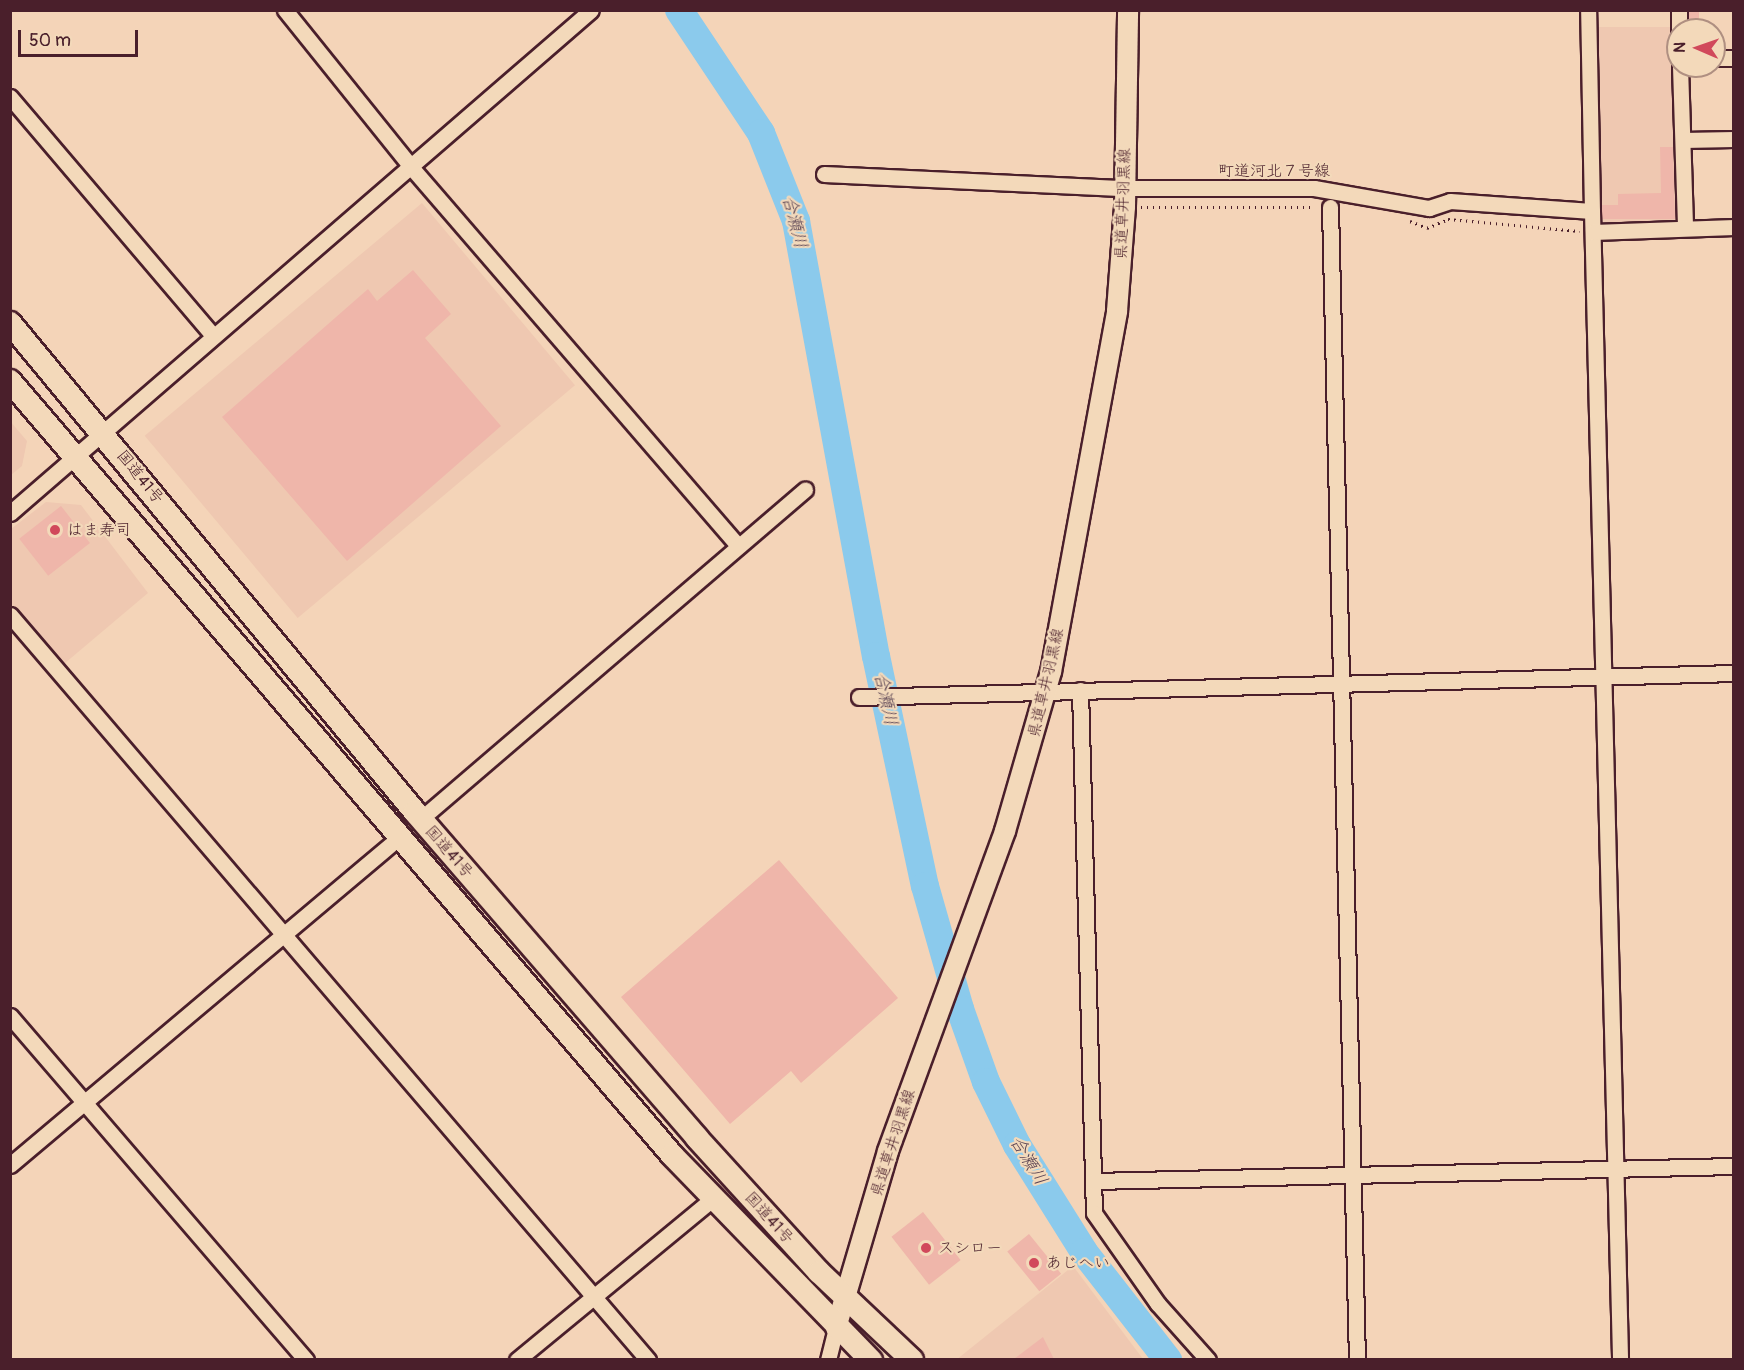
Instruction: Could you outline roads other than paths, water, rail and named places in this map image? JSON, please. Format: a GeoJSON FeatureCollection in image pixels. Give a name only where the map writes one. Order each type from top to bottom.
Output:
{"type":"FeatureCollection","features":[{"type":"Feature","properties":{"kind":"highway","name":"国道41号"},"geometry":{"type":"LineString","coordinates":[[10,323],[104,432],[415,812],[697,1138],[845,1298],[912,1359]]}},
{"type":"Feature","properties":{"kind":"highway","name":"国道41号"},"geometry":{"type":"LineString","coordinates":[[10,381],[672,1155],[715,1197],[836,1328],[871,1359]]}},
{"type":"Feature","properties":{"kind":"main road","name":"県道草井羽黒線"},"geometry":{"type":"LineString","coordinates":[[836,1328],[888,1151],[964,952],[1027,764],[1046,691],[1106,393],[1125,197],[1128,10]]}},
{"type":"Feature","properties":{"kind":"street"},"geometry":{"type":"LineString","coordinates":[[285,10],[412,168],[736,544]]}},
{"type":"Feature","properties":{"kind":"street"},"geometry":{"type":"LineString","coordinates":[[10,513],[75,458],[212,334],[412,168],[591,10]]}},
{"type":"Feature","properties":{"kind":"street"},"geometry":{"type":"LineString","coordinates":[[1588,10],[1620,1359]]}},
{"type":"Feature","properties":{"kind":"street"},"geometry":{"type":"LineString","coordinates":[[1680,78],[1685,228]]}},
{"type":"Feature","properties":{"kind":"street"},"geometry":{"type":"LineString","coordinates":[[10,97],[212,334]]}},
{"type":"Feature","properties":{"kind":"street"},"geometry":{"type":"LineString","coordinates":[[1683,140],[1734,139]]}},
{"type":"Feature","properties":{"kind":"street","name":"町道河北７号線"},"geometry":{"type":"LineString","coordinates":[[824,174],[1125,197],[1329,188],[1429,208],[1450,201],[1592,211]]}},
{"type":"Feature","properties":{"kind":"street"},"geometry":{"type":"LineString","coordinates":[[1330,207],[1358,1359]]}},
{"type":"Feature","properties":{"kind":"street"},"geometry":{"type":"LineString","coordinates":[[1593,232],[1734,227]]}},
{"type":"Feature","properties":{"kind":"street"},"geometry":{"type":"LineString","coordinates":[[430,812],[736,544],[805,490]]}},
{"type":"Feature","properties":{"kind":"street"},"geometry":{"type":"LineString","coordinates":[[10,615],[648,1359]]}},
{"type":"Feature","properties":{"kind":"street"},"geometry":{"type":"LineString","coordinates":[[859,697],[1734,673]]}},
{"type":"Feature","properties":{"kind":"street"},"geometry":{"type":"LineString","coordinates":[[1080,690],[1094,1214],[1100,1227],[1208,1359]]}},
{"type":"Feature","properties":{"kind":"street"},"geometry":{"type":"LineString","coordinates":[[10,1165],[390,845]]}},
{"type":"Feature","properties":{"kind":"street"},"geometry":{"type":"LineString","coordinates":[[10,1016],[306,1359]]}},
{"type":"Feature","properties":{"kind":"street"},"geometry":{"type":"LineString","coordinates":[[1093,1181],[1734,1166]]}},
{"type":"Feature","properties":{"kind":"street"},"geometry":{"type":"LineString","coordinates":[[517,1359],[715,1197]]}},
{"type":"Feature","properties":{"kind":"street"},"geometry":{"type":"LineString","coordinates":[[828,1359],[836,1328]]}},
{"type":"Feature","properties":{"kind":"waterway","name":"合瀬川"},"geometry":{"type":"LineString","coordinates":[[679,10],[761,133],[796,221],[876,656],[925,886],[960,1009],[986,1082],[1017,1145],[1084,1252],[1168,1360]]}},
{"type":"Feature","properties":{"kind":"place","name":"はま寿司"},"geometry":{"type":"Point","coordinates":[55,530]}},
{"type":"Feature","properties":{"kind":"place","name":"スシロー"},"geometry":{"type":"Point","coordinates":[926,1248]}},
{"type":"Feature","properties":{"kind":"place","name":"あじへい"},"geometry":{"type":"Point","coordinates":[1034,1263]}}]}
